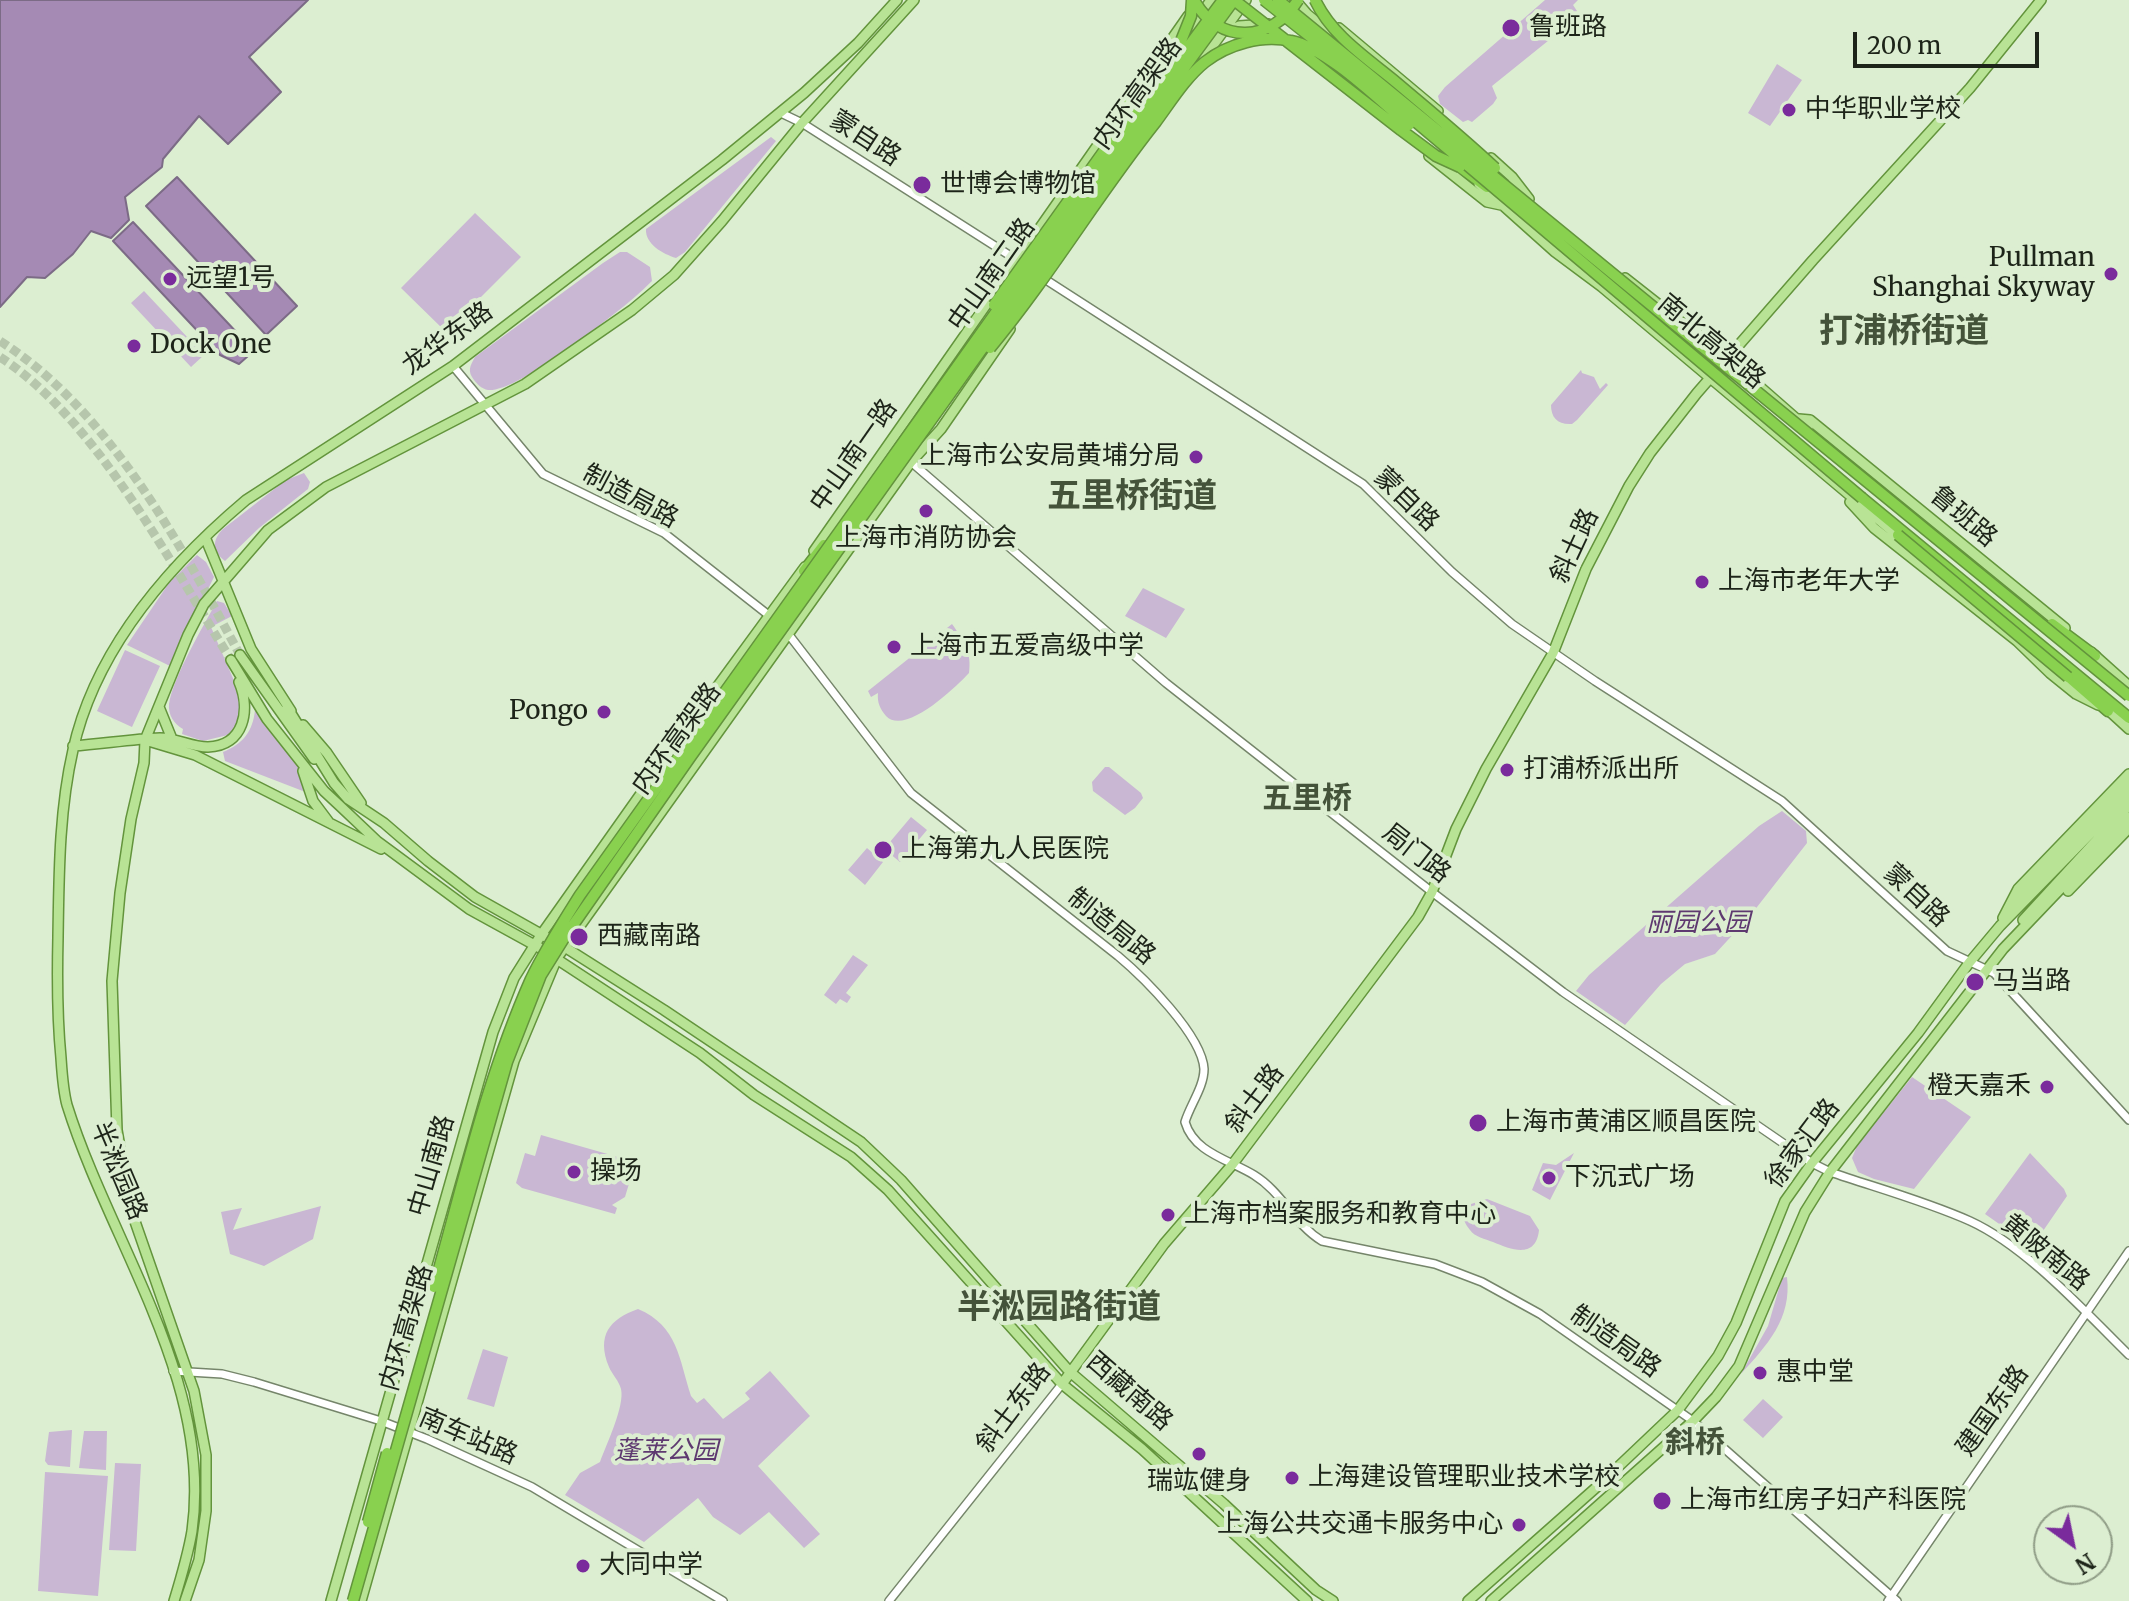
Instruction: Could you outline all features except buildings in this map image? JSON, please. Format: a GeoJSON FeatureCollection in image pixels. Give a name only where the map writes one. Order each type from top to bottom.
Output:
{"type":"FeatureCollection","features":[{"type":"Feature","properties":{"kind":"highway"},"geometry":{"type":"LineString","coordinates":[[1195,0],[1209,20],[1224,29],[1241,33],[1259,32],[1284,39],[1306,46],[1332,62],[1460,167]]}},
{"type":"Feature","properties":{"kind":"highway"},"geometry":{"type":"LineString","coordinates":[[804,571],[1179,46],[1195,0]]}},
{"type":"Feature","properties":{"kind":"highway","name":"内环高架路"},"geometry":{"type":"LineString","coordinates":[[345,1601],[490,1086],[532,979],[580,895],[1223,0]]}},
{"type":"Feature","properties":{"kind":"highway","name":"南北高架路"},"geometry":{"type":"LineString","coordinates":[[1264,0],[1527,205],[1861,505],[2129,718]]}},
{"type":"Feature","properties":{"kind":"highway","name":"南北高架路"},"geometry":{"type":"LineString","coordinates":[[1278,0],[1527,205],[1793,417],[2129,696]]}},
{"type":"Feature","properties":{"kind":"highway"},"geometry":{"type":"LineString","coordinates":[[1259,32],[1284,20],[1298,0]]}},
{"type":"Feature","properties":{"kind":"highway"},"geometry":{"type":"LineString","coordinates":[[1315,0],[1333,29],[1459,135],[1527,205]]}},
{"type":"Feature","properties":{"kind":"highway"},"geometry":{"type":"LineString","coordinates":[[1238,2],[1436,156],[1527,205]]}},
{"type":"Feature","properties":{"kind":"highway","name":"内环高架路"},"geometry":{"type":"LineString","coordinates":[[353,1601],[507,1062],[541,975],[643,823],[1127,146],[1238,2]]}},
{"type":"Feature","properties":{"kind":"highway"},"geometry":{"type":"LineString","coordinates":[[940,408],[1006,329],[1124,161],[1195,71],[1241,33]]}},
{"type":"Feature","properties":{"kind":"highway"},"geometry":{"type":"LineString","coordinates":[[1215,55],[1243,43],[1284,39]]}},
{"type":"Feature","properties":{"kind":"highway"},"geometry":{"type":"LineString","coordinates":[[1043,235],[1083,191]]}},
{"type":"Feature","properties":{"kind":"highway"},"geometry":{"type":"LineString","coordinates":[[1793,417],[2095,656]]}},
{"type":"Feature","properties":{"kind":"highway"},"geometry":{"type":"LineString","coordinates":[[870,490],[894,445]]}},
{"type":"Feature","properties":{"kind":"highway"},"geometry":{"type":"LineString","coordinates":[[1861,505],[2108,711]]}},
{"type":"Feature","properties":{"kind":"main road","name":"龙华东路"},"geometry":{"type":"LineString","coordinates":[[73,746],[114,648],[164,580],[205,537],[246,500],[280,476],[453,366],[781,113],[858,43],[897,0]]}},
{"type":"Feature","properties":{"kind":"main road"},"geometry":{"type":"LineString","coordinates":[[145,740],[204,604],[268,530],[326,487],[484,406],[558,363],[632,310],[674,275],[802,123],[914,0]]}},
{"type":"Feature","properties":{"kind":"main road","name":"中山南一路"},"geometry":{"type":"LineString","coordinates":[[541,935],[1022,264],[1195,0]]}},
{"type":"Feature","properties":{"kind":"main road","name":"中山南二路"},"geometry":{"type":"LineString","coordinates":[[1022,264],[1211,0]]}},
{"type":"Feature","properties":{"kind":"main road","name":"鲁班路"},"geometry":{"type":"LineString","coordinates":[[1298,0],[1406,83],[1512,177],[1527,205],[1728,359],[1815,436],[1959,555],[2082,652],[2095,656]]}},
{"type":"Feature","properties":{"kind":"main road","name":"斜土路"},"geometry":{"type":"LineString","coordinates":[[1232,1165],[1418,917],[1486,769],[1553,653],[1586,569],[1629,486],[1650,453],[1709,379],[1813,260],[1970,88],[2041,0]]}},
{"type":"Feature","properties":{"kind":"main road","name":"中山南一路"},"geometry":{"type":"LineString","coordinates":[[565,947],[911,462],[941,429],[1042,277],[1238,2]]}},
{"type":"Feature","properties":{"kind":"main road","name":"中山南一路"},"geometry":{"type":"LineString","coordinates":[[1042,277],[1197,67],[1238,2]]}},
{"type":"Feature","properties":{"kind":"main road","name":"鲁班路"},"geometry":{"type":"LineString","coordinates":[[1238,2],[1355,86],[1492,194],[1501,205],[1829,480],[2006,621],[2094,695],[2129,729]]}},
{"type":"Feature","properties":{"kind":"main road"},"geometry":{"type":"LineString","coordinates":[[1219,35],[1239,26],[1272,24]]}},
{"type":"Feature","properties":{"kind":"main road"},"geometry":{"type":"LineString","coordinates":[[1197,67],[1223,49],[1277,41],[1300,46]]}},
{"type":"Feature","properties":{"kind":"main road","name":"鲁班路"},"geometry":{"type":"LineString","coordinates":[[1793,417],[1810,420],[2078,638],[2129,686]]}},
{"type":"Feature","properties":{"kind":"main road"},"geometry":{"type":"LineString","coordinates":[[1815,436],[1807,435],[1801,443],[1817,461]]}},
{"type":"Feature","properties":{"kind":"main road","name":"鲁班路"},"geometry":{"type":"LineString","coordinates":[[1792,447],[1798,446],[1817,461],[1861,505],[1874,528],[2017,641],[2076,694],[2108,711]]}},
{"type":"Feature","properties":{"kind":"main road","name":"西藏南路"},"geometry":{"type":"LineString","coordinates":[[205,537],[222,585],[251,649],[334,783],[348,799],[475,897],[565,947],[861,1142],[901,1180],[1069,1371],[1224,1504],[1316,1590],[1333,1601]]}},
{"type":"Feature","properties":{"kind":"main road"},"geometry":{"type":"LineString","coordinates":[[1953,537],[1959,555]]}},
{"type":"Feature","properties":{"kind":"main road"},"geometry":{"type":"LineString","coordinates":[[236,658],[334,783]]}},
{"type":"Feature","properties":{"kind":"main road","name":"西藏南路"},"geometry":{"type":"LineString","coordinates":[[73,746],[172,739],[183,744],[221,746],[236,735],[246,712],[236,658]]}},
{"type":"Feature","properties":{"kind":"main road","name":"西藏南路"},"geometry":{"type":"LineString","coordinates":[[236,658],[267,719],[300,762],[377,841],[469,909],[557,958],[700,1053],[754,1095],[851,1157],[888,1190],[1062,1384],[1142,1449],[1307,1601]]}},
{"type":"Feature","properties":{"kind":"main road"},"geometry":{"type":"LineString","coordinates":[[159,707],[172,739]]}},
{"type":"Feature","properties":{"kind":"main road","name":"西藏南路"},"geometry":{"type":"LineString","coordinates":[[287,707],[327,753],[368,812]]}},
{"type":"Feature","properties":{"kind":"main road","name":"西藏南路"},"geometry":{"type":"LineString","coordinates":[[145,740],[195,755],[406,862]]}},
{"type":"Feature","properties":{"kind":"main road","name":"半淞园路"},"geometry":{"type":"LineString","coordinates":[[145,740],[144,763],[131,819],[120,893],[112,981],[117,1130],[131,1210],[188,1371],[206,1455],[206,1511],[199,1560],[185,1601]]}},
{"type":"Feature","properties":{"kind":"main road","name":"半淞园路"},"geometry":{"type":"LineString","coordinates":[[73,746],[63,811],[56,973],[56,1010],[64,1091],[94,1178],[140,1278],[186,1415],[193,1457],[193,1495],[188,1551],[174,1601]]}},
{"type":"Feature","properties":{"kind":"main road"},"geometry":{"type":"LineString","coordinates":[[300,762],[313,801],[330,824]]}},
{"type":"Feature","properties":{"kind":"main road","name":"徐家汇路"},"geometry":{"type":"LineString","coordinates":[[2000,926],[2018,889],[2129,774]]}},
{"type":"Feature","properties":{"kind":"main road"},"geometry":{"type":"LineString","coordinates":[[2000,926],[2027,889],[2129,785]]}},
{"type":"Feature","properties":{"kind":"main road","name":"徐家汇路"},"geometry":{"type":"LineString","coordinates":[[1468,1601],[1678,1410],[1718,1356],[1736,1323],[1785,1201],[1812,1163],[2000,926],[2129,794]]}},
{"type":"Feature","properties":{"kind":"main road","name":"徐家汇路"},"geometry":{"type":"LineString","coordinates":[[2003,949],[2012,931],[2129,805]]}},
{"type":"Feature","properties":{"kind":"main road","name":"徐家汇路"},"geometry":{"type":"LineString","coordinates":[[1491,1601],[1716,1397],[1739,1366],[1805,1212],[1830,1172],[2003,949],[2129,817]]}},
{"type":"Feature","properties":{"kind":"main road"},"geometry":{"type":"LineString","coordinates":[[2003,949],[2025,934],[2129,828]]}},
{"type":"Feature","properties":{"kind":"main road","name":"中山南路"},"geometry":{"type":"LineString","coordinates":[[331,1601],[493,1032],[514,978],[541,935]]}},
{"type":"Feature","properties":{"kind":"main road","name":"中山南路"},"geometry":{"type":"LineString","coordinates":[[361,1601],[514,1061],[557,958],[565,947]]}},
{"type":"Feature","properties":{"kind":"main road","name":"斜土东路"},"geometry":{"type":"LineString","coordinates":[[1062,1384],[1164,1244],[1232,1165]]}},
{"type":"Feature","properties":{"kind":"street","name":"蒙自路"},"geometry":{"type":"LineString","coordinates":[[781,113],[802,123],[1363,484],[1472,590],[1512,624],[1782,801],[1947,951],[1969,963]]}},
{"type":"Feature","properties":{"kind":"street","name":"制造局路"},"geometry":{"type":"LineString","coordinates":[[453,366],[543,474],[664,533],[769,615],[788,633],[911,793],[1149,983],[1193,1041],[1204,1067],[1203,1078],[1185,1122],[1203,1146],[1275,1191],[1313,1235],[1322,1241],[1435,1264],[1482,1282],[1540,1314],[1693,1421],[1892,1599]]}},
{"type":"Feature","properties":{"kind":"street","name":"局门路"},"geometry":{"type":"LineString","coordinates":[[894,445],[1166,683],[1432,892],[1563,992],[1812,1163],[1830,1172]]}},
{"type":"Feature","properties":{"kind":"street"},"geometry":{"type":"LineString","coordinates":[[1969,963],[1987,969],[2000,979],[2129,1120]]}},
{"type":"Feature","properties":{"kind":"street","name":"黄陂南路"},"geometry":{"type":"LineString","coordinates":[[1830,1172],[1971,1222],[2016,1250],[2129,1355]]}},
{"type":"Feature","properties":{"kind":"street","name":"建国东路"},"geometry":{"type":"LineString","coordinates":[[1892,1599],[2129,1251]]}},
{"type":"Feature","properties":{"kind":"street","name":"南车站路"},"geometry":{"type":"LineString","coordinates":[[173,1371],[222,1374],[254,1382],[410,1433],[532,1487],[723,1601]]}},
{"type":"Feature","properties":{"kind":"street","name":"斜土东路"},"geometry":{"type":"LineString","coordinates":[[889,1601],[1062,1384]]}},
{"type":"Feature","properties":{"kind":"green space"},"geometry":{"type":"Polygon","coordinates":[[[1545,0],[1578,0],[1573,5],[1577,11],[1569,24],[1492,86],[1497,98],[1493,104],[1472,122],[1463,122],[1440,104],[1438,96],[1445,87],[1545,0]]]}},
{"type":"Feature","properties":{"kind":"green space"},"geometry":{"type":"Polygon","coordinates":[[[1777,64],[1802,80],[1770,126],[1748,113],[1777,64]]]}},
{"type":"Feature","properties":{"kind":"green space"},"geometry":{"type":"Polygon","coordinates":[[[771,137],[776,141],[685,252],[676,258],[652,244],[646,229],[771,137]]]}},
{"type":"Feature","properties":{"kind":"green space"},"geometry":{"type":"Polygon","coordinates":[[[475,213],[521,257],[446,332],[401,288],[475,213]]]}},
{"type":"Feature","properties":{"kind":"green space"},"geometry":{"type":"Polygon","coordinates":[[[620,252],[627,252],[650,267],[652,281],[643,290],[552,360],[516,382],[488,390],[477,383],[470,371],[475,357],[620,252]]]}},
{"type":"Feature","properties":{"kind":"green space"},"geometry":{"type":"Polygon","coordinates":[[[144,291],[204,355],[191,367],[131,303],[144,291]]]}},
{"type":"Feature","properties":{"kind":"green space"},"geometry":{"type":"Polygon","coordinates":[[[1581,370],[1594,377],[1600,389],[1606,383],[1608,385],[1572,424],[1559,422],[1552,414],[1551,405],[1581,370]]]}},
{"type":"Feature","properties":{"kind":"green space"},"geometry":{"type":"Polygon","coordinates":[[[304,473],[310,482],[308,489],[259,528],[225,561],[215,545],[223,529],[286,480],[304,473]]]}},
{"type":"Feature","properties":{"kind":"green space"},"geometry":{"type":"Polygon","coordinates":[[[197,555],[206,562],[214,577],[170,666],[127,645],[169,583],[197,555]]]}},
{"type":"Feature","properties":{"kind":"green space"},"geometry":{"type":"Polygon","coordinates":[[[1143,588],[1185,609],[1166,638],[1125,616],[1143,588]]]}},
{"type":"Feature","properties":{"kind":"green space"},"geometry":{"type":"Polygon","coordinates":[[[217,601],[224,603],[232,616],[211,627],[244,704],[237,727],[228,735],[203,741],[182,734],[183,729],[174,722],[169,704],[183,666],[217,601]]]}},
{"type":"Feature","properties":{"kind":"green space"},"geometry":{"type":"Polygon","coordinates":[[[952,624],[966,647],[969,673],[942,698],[917,715],[894,721],[886,716],[879,705],[878,693],[871,697],[868,691],[952,624]]]}},
{"type":"Feature","properties":{"kind":"green space"},"geometry":{"type":"Polygon","coordinates":[[[125,650],[160,666],[132,727],[97,711],[125,650]]]}},
{"type":"Feature","properties":{"kind":"green space"},"geometry":{"type":"Polygon","coordinates":[[[255,710],[295,760],[308,793],[225,761],[223,752],[246,736],[255,710]]]}},
{"type":"Feature","properties":{"kind":"green space"},"geometry":{"type":"Polygon","coordinates":[[[1105,767],[1141,793],[1143,798],[1125,815],[1093,791],[1092,782],[1105,767]]]}},
{"type":"Feature","properties":{"kind":"green space","name":"丽园公园"},"geometry":{"type":"Polygon","coordinates":[[[1782,811],[1806,831],[1807,843],[1750,916],[1715,954],[1685,964],[1661,984],[1625,1025],[1576,991],[1589,975],[1759,826],[1782,811]]]}},
{"type":"Feature","properties":{"kind":"green space"},"geometry":{"type":"Polygon","coordinates":[[[911,817],[927,830],[900,862],[884,849],[911,817]]]}},
{"type":"Feature","properties":{"kind":"green space"},"geometry":{"type":"Polygon","coordinates":[[[867,848],[883,862],[865,885],[848,870],[867,848]]]}},
{"type":"Feature","properties":{"kind":"green space"},"geometry":{"type":"Polygon","coordinates":[[[853,955],[868,965],[846,993],[851,997],[847,1003],[840,999],[836,1004],[824,995],[853,955]]]}},
{"type":"Feature","properties":{"kind":"green space"},"geometry":{"type":"Polygon","coordinates":[[[1912,1077],[1971,1117],[1914,1189],[1858,1172],[1852,1158],[1857,1146],[1912,1077]]]}},
{"type":"Feature","properties":{"kind":"green space","name":"操场"},"geometry":{"type":"Polygon","coordinates":[[[541,1135],[618,1157],[631,1177],[625,1197],[612,1205],[617,1208],[615,1214],[522,1188],[516,1183],[525,1153],[535,1156],[541,1135]]]}},
{"type":"Feature","properties":{"kind":"green space","name":"下沉式广场"},"geometry":{"type":"Polygon","coordinates":[[[1574,1153],[1550,1200],[1532,1190],[1543,1163],[1556,1165],[1574,1153]]]}},
{"type":"Feature","properties":{"kind":"green space"},"geometry":{"type":"Polygon","coordinates":[[[2030,1153],[2067,1196],[2032,1247],[1985,1214],[2030,1153]]]}},
{"type":"Feature","properties":{"kind":"green space"},"geometry":{"type":"Polygon","coordinates":[[[1487,1199],[1530,1216],[1539,1230],[1533,1245],[1522,1250],[1508,1248],[1472,1232],[1465,1222],[1464,1212],[1471,1204],[1487,1199]]]}},
{"type":"Feature","properties":{"kind":"green space"},"geometry":{"type":"Polygon","coordinates":[[[321,1206],[313,1239],[264,1266],[230,1254],[221,1212],[242,1208],[233,1230],[321,1206]]]}},
{"type":"Feature","properties":{"kind":"green space"},"geometry":{"type":"Polygon","coordinates":[[[1787,1277],[1786,1306],[1776,1330],[1741,1374],[1768,1326],[1782,1278],[1787,1277]]]}},
{"type":"Feature","properties":{"kind":"green space","name":"蓬莱公园"},"geometry":{"type":"Polygon","coordinates":[[[638,1309],[651,1316],[669,1334],[680,1357],[691,1396],[697,1403],[704,1398],[723,1419],[750,1399],[745,1393],[770,1371],[810,1416],[758,1466],[820,1534],[804,1548],[769,1512],[740,1535],[713,1517],[698,1498],[644,1542],[565,1495],[580,1473],[600,1462],[618,1415],[621,1396],[620,1386],[605,1356],[605,1337],[613,1323],[638,1309]]]}},
{"type":"Feature","properties":{"kind":"green space"},"geometry":{"type":"Polygon","coordinates":[[[483,1349],[508,1357],[494,1407],[467,1399],[483,1349]]]}},
{"type":"Feature","properties":{"kind":"green space"},"geometry":{"type":"Polygon","coordinates":[[[1763,1399],[1783,1417],[1763,1438],[1743,1420],[1763,1399]]]}},
{"type":"Feature","properties":{"kind":"green space"},"geometry":{"type":"Polygon","coordinates":[[[72,1430],[70,1467],[48,1465],[45,1461],[49,1432],[72,1430]]]}},
{"type":"Feature","properties":{"kind":"green space"},"geometry":{"type":"Polygon","coordinates":[[[84,1431],[107,1431],[106,1470],[79,1468],[84,1431]]]}},
{"type":"Feature","properties":{"kind":"green space"},"geometry":{"type":"Polygon","coordinates":[[[115,1463],[141,1464],[136,1551],[109,1550],[115,1463]]]}},
{"type":"Feature","properties":{"kind":"green space"},"geometry":{"type":"Polygon","coordinates":[[[45,1472],[108,1476],[98,1596],[38,1591],[45,1472]]]}},
{"type":"Feature","properties":{"kind":"shaded area"},"geometry":{"type":"Polygon","coordinates":[[[0,0],[308,0],[249,57],[281,92],[228,144],[199,116],[163,159],[162,167],[125,197],[129,220],[111,238],[91,231],[73,254],[45,278],[27,277],[0,307],[0,0]]]}},
{"type":"Feature","properties":{"kind":"shaded area"},"geometry":{"type":"Polygon","coordinates":[[[177,177],[297,306],[266,335],[146,206],[177,177]]]}},
{"type":"Feature","properties":{"kind":"shaded area","name":"远望1号"},"geometry":{"type":"Polygon","coordinates":[[[133,222],[240,336],[248,356],[239,364],[220,355],[113,241],[133,222]]]}},
{"type":"Feature","properties":{"kind":"tunnel"},"geometry":{"type":"LineString","coordinates":[[0,341],[39,370],[75,403],[108,441],[167,525],[240,655]]}},
{"type":"Feature","properties":{"kind":"tunnel"},"geometry":{"type":"LineString","coordinates":[[0,357],[35,384],[68,417],[99,455],[157,538],[231,660]]}},
{"type":"Feature","properties":{"kind":"place","name":"鲁班路"},"geometry":{"type":"Point","coordinates":[1511,28]}},
{"type":"Feature","properties":{"kind":"place","name":"中华职业学校"},"geometry":{"type":"Point","coordinates":[1789,110]}},
{"type":"Feature","properties":{"kind":"place","name":"世博会博物馆"},"geometry":{"type":"Point","coordinates":[922,185]}},
{"type":"Feature","properties":{"kind":"place","name":"Pullman Shanghai Skyway"},"geometry":{"type":"Point","coordinates":[2111,274]}},
{"type":"Feature","properties":{"kind":"place","name":"远望1号"},"geometry":{"type":"Point","coordinates":[170,279]}},
{"type":"Feature","properties":{"kind":"place","name":"Dock One"},"geometry":{"type":"Point","coordinates":[134,346]}},
{"type":"Feature","properties":{"kind":"place","name":"上海市公安局黄埔分局"},"geometry":{"type":"Point","coordinates":[1196,457]}},
{"type":"Feature","properties":{"kind":"place","name":"上海市消防协会"},"geometry":{"type":"Point","coordinates":[926,511]}},
{"type":"Feature","properties":{"kind":"place","name":"上海市老年大学"},"geometry":{"type":"Point","coordinates":[1702,582]}},
{"type":"Feature","properties":{"kind":"place","name":"上海市五爱高级中学"},"geometry":{"type":"Point","coordinates":[894,647]}},
{"type":"Feature","properties":{"kind":"place","name":"Pongo"},"geometry":{"type":"Point","coordinates":[604,712]}},
{"type":"Feature","properties":{"kind":"place","name":"打浦桥派出所"},"geometry":{"type":"Point","coordinates":[1507,770]}},
{"type":"Feature","properties":{"kind":"place","name":"上海第九人民医院"},"geometry":{"type":"Point","coordinates":[883,850]}},
{"type":"Feature","properties":{"kind":"place","name":"西藏南路"},"geometry":{"type":"Point","coordinates":[579,937]}},
{"type":"Feature","properties":{"kind":"place","name":"马当路"},"geometry":{"type":"Point","coordinates":[1975,982]}},
{"type":"Feature","properties":{"kind":"place","name":"橙天嘉禾"},"geometry":{"type":"Point","coordinates":[2047,1087]}},
{"type":"Feature","properties":{"kind":"place","name":"上海市黄浦区顺昌医院"},"geometry":{"type":"Point","coordinates":[1478,1123]}},
{"type":"Feature","properties":{"kind":"place","name":"操场"},"geometry":{"type":"Point","coordinates":[574,1172]}},
{"type":"Feature","properties":{"kind":"place","name":"下沉式广场"},"geometry":{"type":"Point","coordinates":[1549,1178]}},
{"type":"Feature","properties":{"kind":"place","name":"上海市档案服务和教育中心"},"geometry":{"type":"Point","coordinates":[1168,1215]}},
{"type":"Feature","properties":{"kind":"place","name":"惠中堂"},"geometry":{"type":"Point","coordinates":[1760,1373]}},
{"type":"Feature","properties":{"kind":"place","name":"瑞竑健身"},"geometry":{"type":"Point","coordinates":[1199,1454]}},
{"type":"Feature","properties":{"kind":"place","name":"上海建设管理职业技术学校"},"geometry":{"type":"Point","coordinates":[1292,1478]}},
{"type":"Feature","properties":{"kind":"place","name":"上海市红房子妇产科医院"},"geometry":{"type":"Point","coordinates":[1662,1501]}},
{"type":"Feature","properties":{"kind":"place","name":"上海公共交通卡服务中心"},"geometry":{"type":"Point","coordinates":[1519,1525]}},
{"type":"Feature","properties":{"kind":"place","name":"大同中学"},"geometry":{"type":"Point","coordinates":[583,1566]}},
{"type":"Feature","properties":{"kind":"district","name":"打浦桥街道"},"geometry":{"type":"Point","coordinates":[1904,332]}},
{"type":"Feature","properties":{"kind":"district","name":"五里桥街道"},"geometry":{"type":"Point","coordinates":[1132,497]}},
{"type":"Feature","properties":{"kind":"district","name":"五里桥"},"geometry":{"type":"Point","coordinates":[1307,800]}},
{"type":"Feature","properties":{"kind":"district","name":"半淞园路街道"},"geometry":{"type":"Point","coordinates":[1059,1308]}},
{"type":"Feature","properties":{"kind":"district","name":"斜桥"},"geometry":{"type":"Point","coordinates":[1695,1444]}}]}
